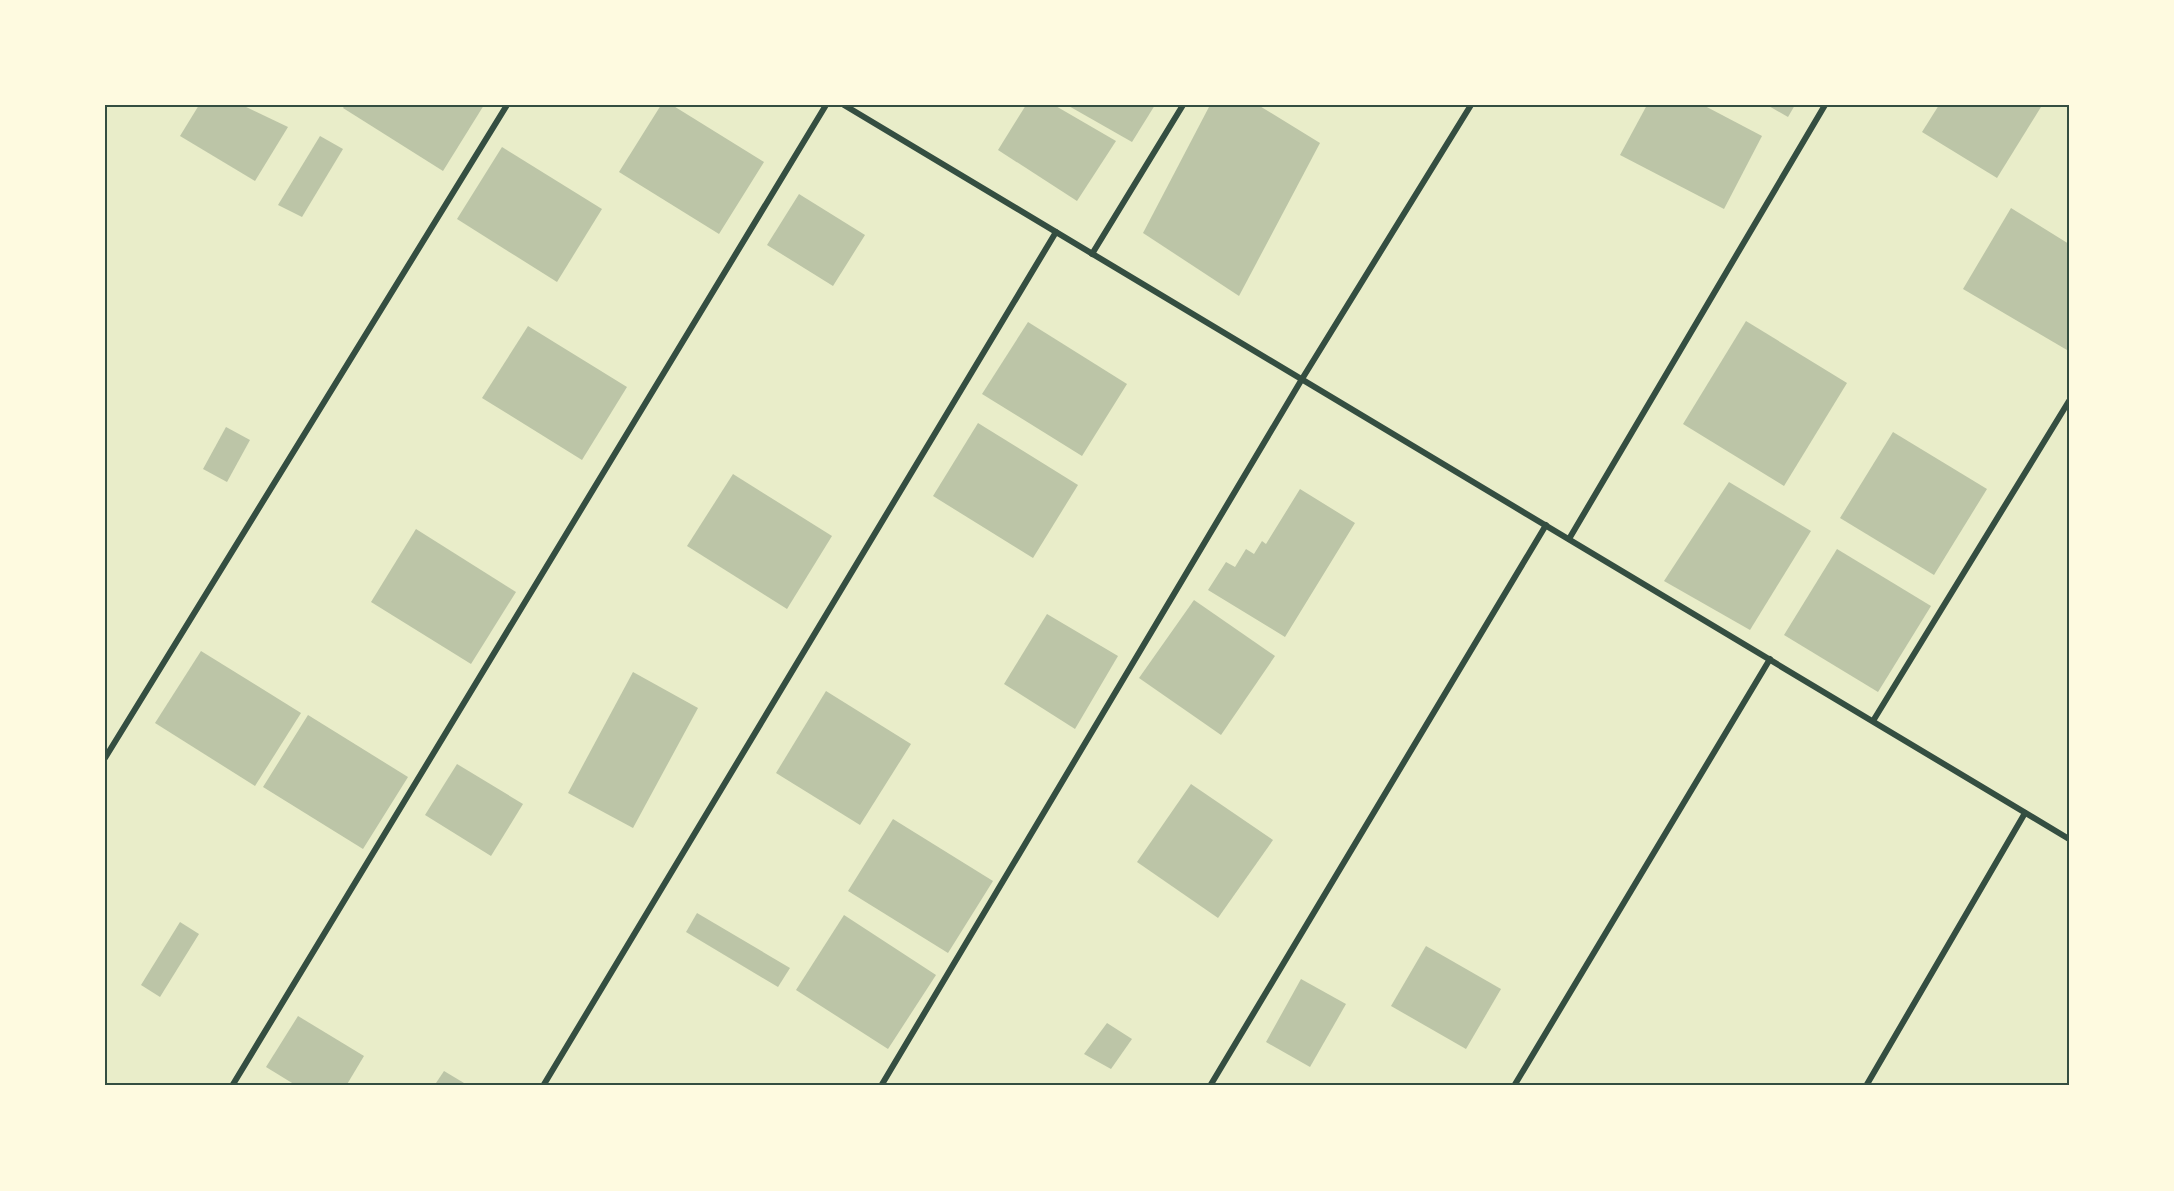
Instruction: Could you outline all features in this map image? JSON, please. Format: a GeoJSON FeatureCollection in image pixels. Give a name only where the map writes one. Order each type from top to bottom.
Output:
{"type":"FeatureCollection","features":[{"type":"Feature","properties":{"kind":"street"},"geometry":{"type":"LineString","coordinates":[[105,758],[507,105]]}},
{"type":"Feature","properties":{"kind":"street"},"geometry":{"type":"LineString","coordinates":[[232,1086],[826,105]]}},
{"type":"Feature","properties":{"kind":"street"},"geometry":{"type":"LineString","coordinates":[[844,105],[2069,839]]}},
{"type":"Feature","properties":{"kind":"street"},"geometry":{"type":"LineString","coordinates":[[1092,254],[1183,105]]}},
{"type":"Feature","properties":{"kind":"street"},"geometry":{"type":"LineString","coordinates":[[882,1086],[1302,379],[1471,105]]}},
{"type":"Feature","properties":{"kind":"street"},"geometry":{"type":"LineString","coordinates":[[1569,539],[1825,105]]}},
{"type":"Feature","properties":{"kind":"street"},"geometry":{"type":"LineString","coordinates":[[543,1086],[1056,231]]}},
{"type":"Feature","properties":{"kind":"street"},"geometry":{"type":"LineString","coordinates":[[1873,721],[2069,401]]}},
{"type":"Feature","properties":{"kind":"street"},"geometry":{"type":"LineString","coordinates":[[1210,1086],[1546,525]]}},
{"type":"Feature","properties":{"kind":"street"},"geometry":{"type":"LineString","coordinates":[[1514,1086],[1770,659]]}},
{"type":"Feature","properties":{"kind":"street"},"geometry":{"type":"LineString","coordinates":[[1866,1086],[2025,813]]}},
{"type":"Feature","properties":{"kind":"building"},"geometry":{"type":"Polygon","coordinates":[[[199,105],[242,105],[288,127],[255,181],[180,136],[199,105]]]}},
{"type":"Feature","properties":{"kind":"building"},"geometry":{"type":"Polygon","coordinates":[[[345,105],[484,105],[443,171],[343,108],[345,105]]]}},
{"type":"Feature","properties":{"kind":"building"},"geometry":{"type":"Polygon","coordinates":[[[661,105],[672,105],[764,162],[719,234],[619,172],[661,105]]]}},
{"type":"Feature","properties":{"kind":"building"},"geometry":{"type":"Polygon","coordinates":[[[1026,105],[1054,105],[1116,141],[1077,201],[998,150],[1026,105]]]}},
{"type":"Feature","properties":{"kind":"building"},"geometry":{"type":"Polygon","coordinates":[[[1067,105],[1155,105],[1132,142],[1067,105]]]}},
{"type":"Feature","properties":{"kind":"building"},"geometry":{"type":"Polygon","coordinates":[[[1210,105],[1258,105],[1320,143],[1239,296],[1143,233],[1210,105]]]}},
{"type":"Feature","properties":{"kind":"building"},"geometry":{"type":"Polygon","coordinates":[[[1647,105],[1703,105],[1762,136],[1724,209],[1620,155],[1647,105]]]}},
{"type":"Feature","properties":{"kind":"building"},"geometry":{"type":"Polygon","coordinates":[[[1767,105],[1795,105],[1788,117],[1767,105]]]}},
{"type":"Feature","properties":{"kind":"building"},"geometry":{"type":"Polygon","coordinates":[[[1939,105],[2039,105],[2041,107],[1997,178],[1922,132],[1939,105]]]}},
{"type":"Feature","properties":{"kind":"building"},"geometry":{"type":"Polygon","coordinates":[[[320,136],[343,149],[302,217],[278,205],[320,136]]]}},
{"type":"Feature","properties":{"kind":"building"},"geometry":{"type":"Polygon","coordinates":[[[502,147],[602,209],[557,282],[457,219],[502,147]]]}},
{"type":"Feature","properties":{"kind":"building"},"geometry":{"type":"Polygon","coordinates":[[[799,194],[865,235],[833,286],[767,245],[799,194]]]}},
{"type":"Feature","properties":{"kind":"building"},"geometry":{"type":"Polygon","coordinates":[[[2011,208],[2069,244],[2067,350],[1963,289],[2011,208]]]}},
{"type":"Feature","properties":{"kind":"building"},"geometry":{"type":"Polygon","coordinates":[[[1746,321],[1847,383],[1784,486],[1683,424],[1746,321]]]}},
{"type":"Feature","properties":{"kind":"building"},"geometry":{"type":"Polygon","coordinates":[[[1028,322],[1127,384],[1082,456],[982,394],[1028,322]]]}},
{"type":"Feature","properties":{"kind":"building"},"geometry":{"type":"Polygon","coordinates":[[[528,326],[627,387],[582,460],[482,398],[528,326]]]}},
{"type":"Feature","properties":{"kind":"building"},"geometry":{"type":"Polygon","coordinates":[[[978,423],[1078,485],[1033,558],[933,496],[978,423]]]}},
{"type":"Feature","properties":{"kind":"building"},"geometry":{"type":"Polygon","coordinates":[[[226,427],[250,440],[227,482],[203,469],[226,427]]]}},
{"type":"Feature","properties":{"kind":"building"},"geometry":{"type":"Polygon","coordinates":[[[1893,432],[1987,489],[1934,575],[1840,518],[1893,432]]]}},
{"type":"Feature","properties":{"kind":"building"},"geometry":{"type":"Polygon","coordinates":[[[733,474],[832,536],[787,609],[687,546],[733,474]]]}},
{"type":"Feature","properties":{"kind":"building"},"geometry":{"type":"Polygon","coordinates":[[[1729,482],[1811,531],[1750,630],[1664,581],[1729,482]]]}},
{"type":"Feature","properties":{"kind":"building"},"geometry":{"type":"Polygon","coordinates":[[[1300,489],[1355,523],[1285,637],[1208,590],[1226,562],[1235,567],[1246,549],[1254,554],[1262,541],[1266,544],[1300,489]]]}},
{"type":"Feature","properties":{"kind":"building"},"geometry":{"type":"Polygon","coordinates":[[[416,529],[516,592],[471,664],[371,602],[416,529]]]}},
{"type":"Feature","properties":{"kind":"building"},"geometry":{"type":"Polygon","coordinates":[[[1837,549],[1931,606],[1878,692],[1784,635],[1837,549]]]}},
{"type":"Feature","properties":{"kind":"building"},"geometry":{"type":"Polygon","coordinates":[[[1194,600],[1275,656],[1221,735],[1139,678],[1194,600]]]}},
{"type":"Feature","properties":{"kind":"building"},"geometry":{"type":"Polygon","coordinates":[[[1047,614],[1118,656],[1075,729],[1004,684],[1047,614]]]}},
{"type":"Feature","properties":{"kind":"building"},"geometry":{"type":"Polygon","coordinates":[[[201,651],[301,713],[255,786],[155,723],[201,651]]]}},
{"type":"Feature","properties":{"kind":"building"},"geometry":{"type":"Polygon","coordinates":[[[633,672],[698,708],[633,828],[568,793],[633,672]]]}},
{"type":"Feature","properties":{"kind":"building"},"geometry":{"type":"Polygon","coordinates":[[[826,691],[911,744],[860,825],[776,773],[826,691]]]}},
{"type":"Feature","properties":{"kind":"building"},"geometry":{"type":"Polygon","coordinates":[[[308,715],[408,777],[363,849],[263,787],[308,715]]]}},
{"type":"Feature","properties":{"kind":"building"},"geometry":{"type":"Polygon","coordinates":[[[457,764],[523,804],[491,856],[425,815],[457,764]]]}},
{"type":"Feature","properties":{"kind":"building"},"geometry":{"type":"Polygon","coordinates":[[[1191,784],[1273,840],[1218,918],[1137,862],[1191,784]]]}},
{"type":"Feature","properties":{"kind":"building"},"geometry":{"type":"Polygon","coordinates":[[[893,819],[993,881],[948,953],[848,891],[893,819]]]}},
{"type":"Feature","properties":{"kind":"building"},"geometry":{"type":"Polygon","coordinates":[[[697,913],[790,968],[778,987],[686,932],[697,913]]]}},
{"type":"Feature","properties":{"kind":"building"},"geometry":{"type":"Polygon","coordinates":[[[844,915],[936,975],[888,1049],[796,990],[844,915]]]}},
{"type":"Feature","properties":{"kind":"building"},"geometry":{"type":"Polygon","coordinates":[[[180,922],[199,934],[160,997],[141,985],[180,922]]]}},
{"type":"Feature","properties":{"kind":"building"},"geometry":{"type":"Polygon","coordinates":[[[1426,946],[1501,989],[1466,1049],[1391,1006],[1426,946]]]}},
{"type":"Feature","properties":{"kind":"building"},"geometry":{"type":"Polygon","coordinates":[[[1301,979],[1346,1004],[1310,1067],[1266,1042],[1301,979]]]}},
{"type":"Feature","properties":{"kind":"building"},"geometry":{"type":"Polygon","coordinates":[[[298,1016],[364,1056],[346,1086],[297,1086],[266,1067],[298,1016]]]}},
{"type":"Feature","properties":{"kind":"building"},"geometry":{"type":"Polygon","coordinates":[[[1107,1023],[1132,1039],[1111,1069],[1084,1054],[1107,1023]]]}},
{"type":"Feature","properties":{"kind":"building"},"geometry":{"type":"Polygon","coordinates":[[[444,1071],[469,1086],[434,1086],[444,1071]]]}}]}
